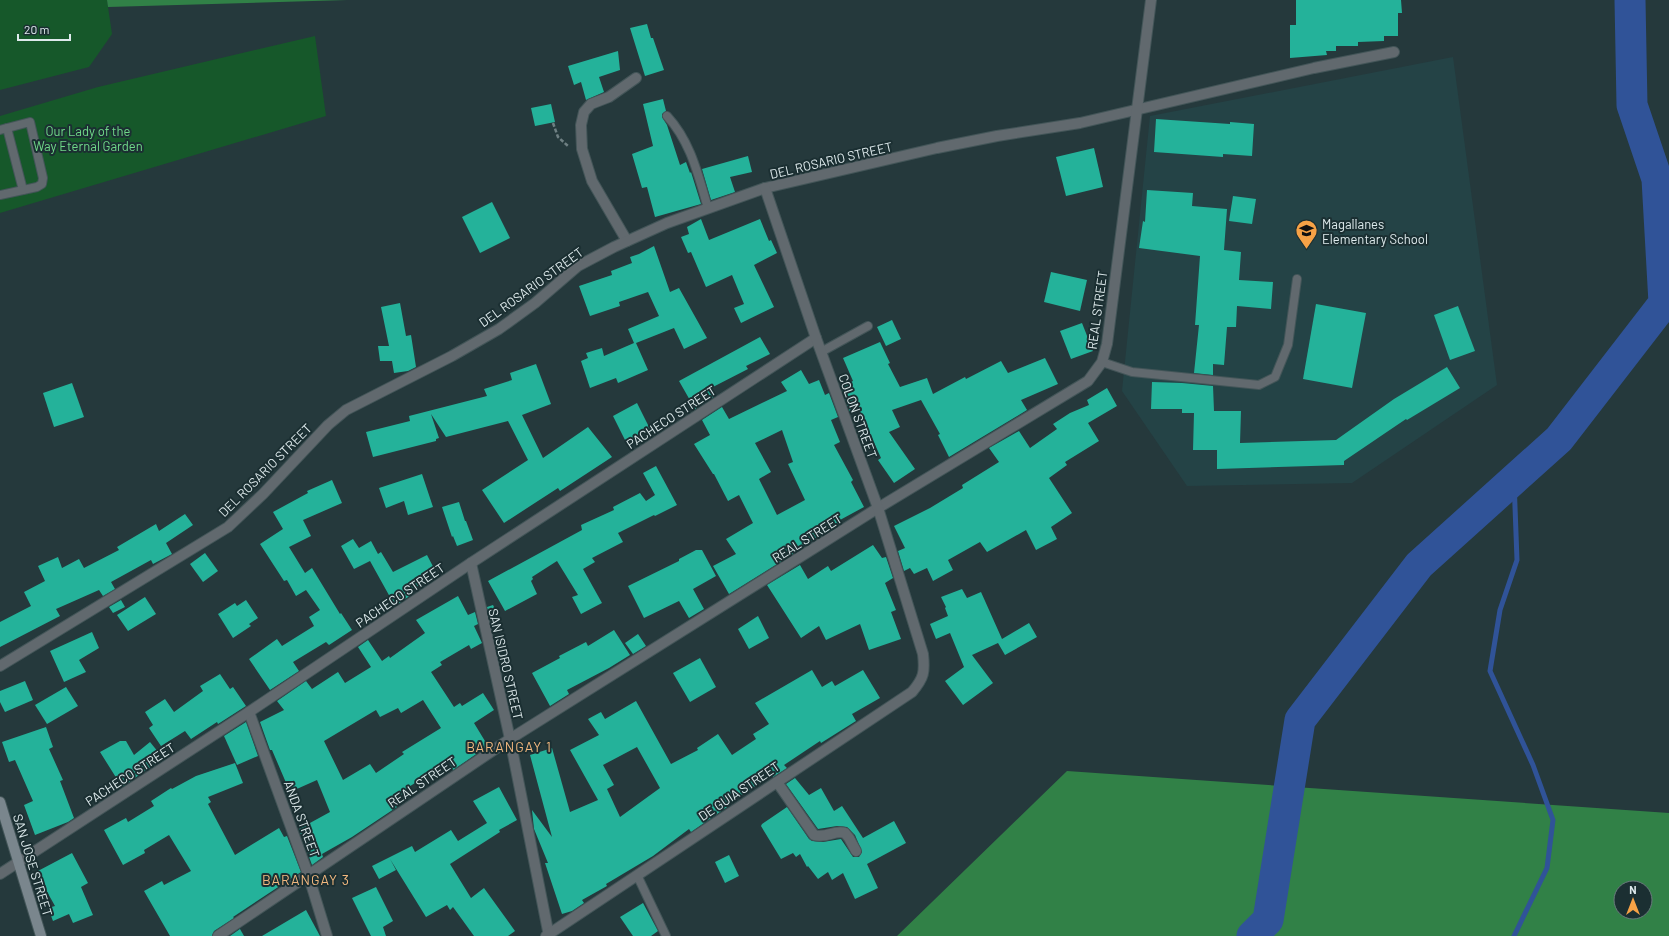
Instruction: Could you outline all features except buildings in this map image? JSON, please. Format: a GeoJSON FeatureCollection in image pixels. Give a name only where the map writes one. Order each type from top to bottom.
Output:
{"type":"FeatureCollection","features":[{"type":"Feature","properties":{"kind":"main road","name":"SAN JOSE STREET"},"geometry":{"type":"LineString","coordinates":[[0,802],[41,936]]}},
{"type":"Feature","properties":{"kind":"street","name":"REAL STREET"},"geometry":{"type":"LineString","coordinates":[[218,936],[510,739],[878,508],[1088,381],[1102,362],[1107,344],[1151,0]]}},
{"type":"Feature","properties":{"kind":"street","name":"DEL ROSARIO STREET"},"geometry":{"type":"LineString","coordinates":[[0,666],[228,527],[263,494],[328,425],[346,410],[452,356],[499,329],[535,303],[578,266],[667,223],[765,188],[938,148],[997,136],[1080,123],[1314,68],[1394,52]]}},
{"type":"Feature","properties":{"kind":"street"},"geometry":{"type":"LineString","coordinates":[[627,241],[592,181],[582,149],[580,125],[584,112],[591,104],[609,97],[636,78]]}},
{"type":"Feature","properties":{"kind":"street","name":"COLON STREET"},"geometry":{"type":"LineString","coordinates":[[765,188],[816,338],[878,508],[923,654]]}},
{"type":"Feature","properties":{"kind":"street","name":"PACHECO STREET"},"geometry":{"type":"LineString","coordinates":[[0,874],[249,712],[471,563],[816,338]]}},
{"type":"Feature","properties":{"kind":"street","name":"SAN ISIDRO STREET"},"geometry":{"type":"LineString","coordinates":[[471,563],[510,739],[548,935]]}},
{"type":"Feature","properties":{"kind":"street","name":"DE GUIA STREET"},"geometry":{"type":"LineString","coordinates":[[548,935],[912,692],[920,682],[924,670],[923,654]]}},
{"type":"Feature","properties":{"kind":"street","name":"ANDA STREET"},"geometry":{"type":"LineString","coordinates":[[249,712],[308,874],[327,936]]}},
{"type":"Feature","properties":{"kind":"street"},"geometry":{"type":"LineString","coordinates":[[777,782],[814,835],[825,836],[838,832],[845,833],[856,851]]}},
{"type":"Feature","properties":{"kind":"lane"},"geometry":{"type":"LineString","coordinates":[[668,116],[679,130],[694,162],[708,208]]}},
{"type":"Feature","properties":{"kind":"lane"},"geometry":{"type":"LineString","coordinates":[[0,195],[37,187],[42,184],[43,181],[31,123],[28,122],[4,129],[23,190]]}},
{"type":"Feature","properties":{"kind":"lane"},"geometry":{"type":"LineString","coordinates":[[1102,362],[1132,372],[1259,385],[1275,377],[1288,345],[1297,279]]}},
{"type":"Feature","properties":{"kind":"lane"},"geometry":{"type":"LineString","coordinates":[[821,352],[868,326]]}},
{"type":"Feature","properties":{"kind":"lane"},"geometry":{"type":"LineString","coordinates":[[638,875],[666,936]]}},
{"type":"Feature","properties":{"kind":"path"},"geometry":{"type":"LineString","coordinates":[[553,123],[558,137],[565,145],[582,149]]}},
{"type":"Feature","properties":{"kind":"shaded area","name":"Magallanes Elementary School"},"geometry":{"type":"Polygon","coordinates":[[[1453,57],[1497,385],[1352,483],[1187,486],[1122,391],[1150,116],[1453,57]]]}},
{"type":"Feature","properties":{"kind":"green space"},"geometry":{"type":"Polygon","coordinates":[[[0,0],[107,0],[112,34],[89,67],[0,90],[0,0]]]}},
{"type":"Feature","properties":{"kind":"green space"},"geometry":{"type":"Polygon","coordinates":[[[107,0],[347,0],[108,7],[107,0]]]}},
{"type":"Feature","properties":{"kind":"green space","name":"Our Lady of the Way Eternal Garden"},"geometry":{"type":"Polygon","coordinates":[[[315,36],[326,116],[0,213],[0,116],[98,87],[315,36]]]}},
{"type":"Feature","properties":{"kind":"green space"},"geometry":{"type":"Polygon","coordinates":[[[1067,771],[1669,813],[1669,936],[897,936],[1067,771]]]}},
{"type":"Feature","properties":{"kind":"waterway"},"geometry":{"type":"LineString","coordinates":[[1252,936],[1268,920],[1300,720],[1419,565],[1559,439],[1664,303],[1657,179],[1632,105],[1630,0]]}},
{"type":"Feature","properties":{"kind":"waterway"},"geometry":{"type":"LineString","coordinates":[[1656,313],[1669,318]]}},
{"type":"Feature","properties":{"kind":"waterway"},"geometry":{"type":"LineString","coordinates":[[1514,480],[1517,560],[1500,610],[1490,671],[1533,765],[1553,820],[1547,868],[1514,936]]}},
{"type":"Feature","properties":{"kind":"place","name":"Magallanes Elementary School"},"geometry":{"type":"Point","coordinates":[1307,250]}},
{"type":"Feature","properties":{"kind":"district","name":"BARANGAY 1"},"geometry":{"type":"Point","coordinates":[509,746]}},
{"type":"Feature","properties":{"kind":"district","name":"BARANGAY 3"},"geometry":{"type":"Point","coordinates":[306,879]}}]}
